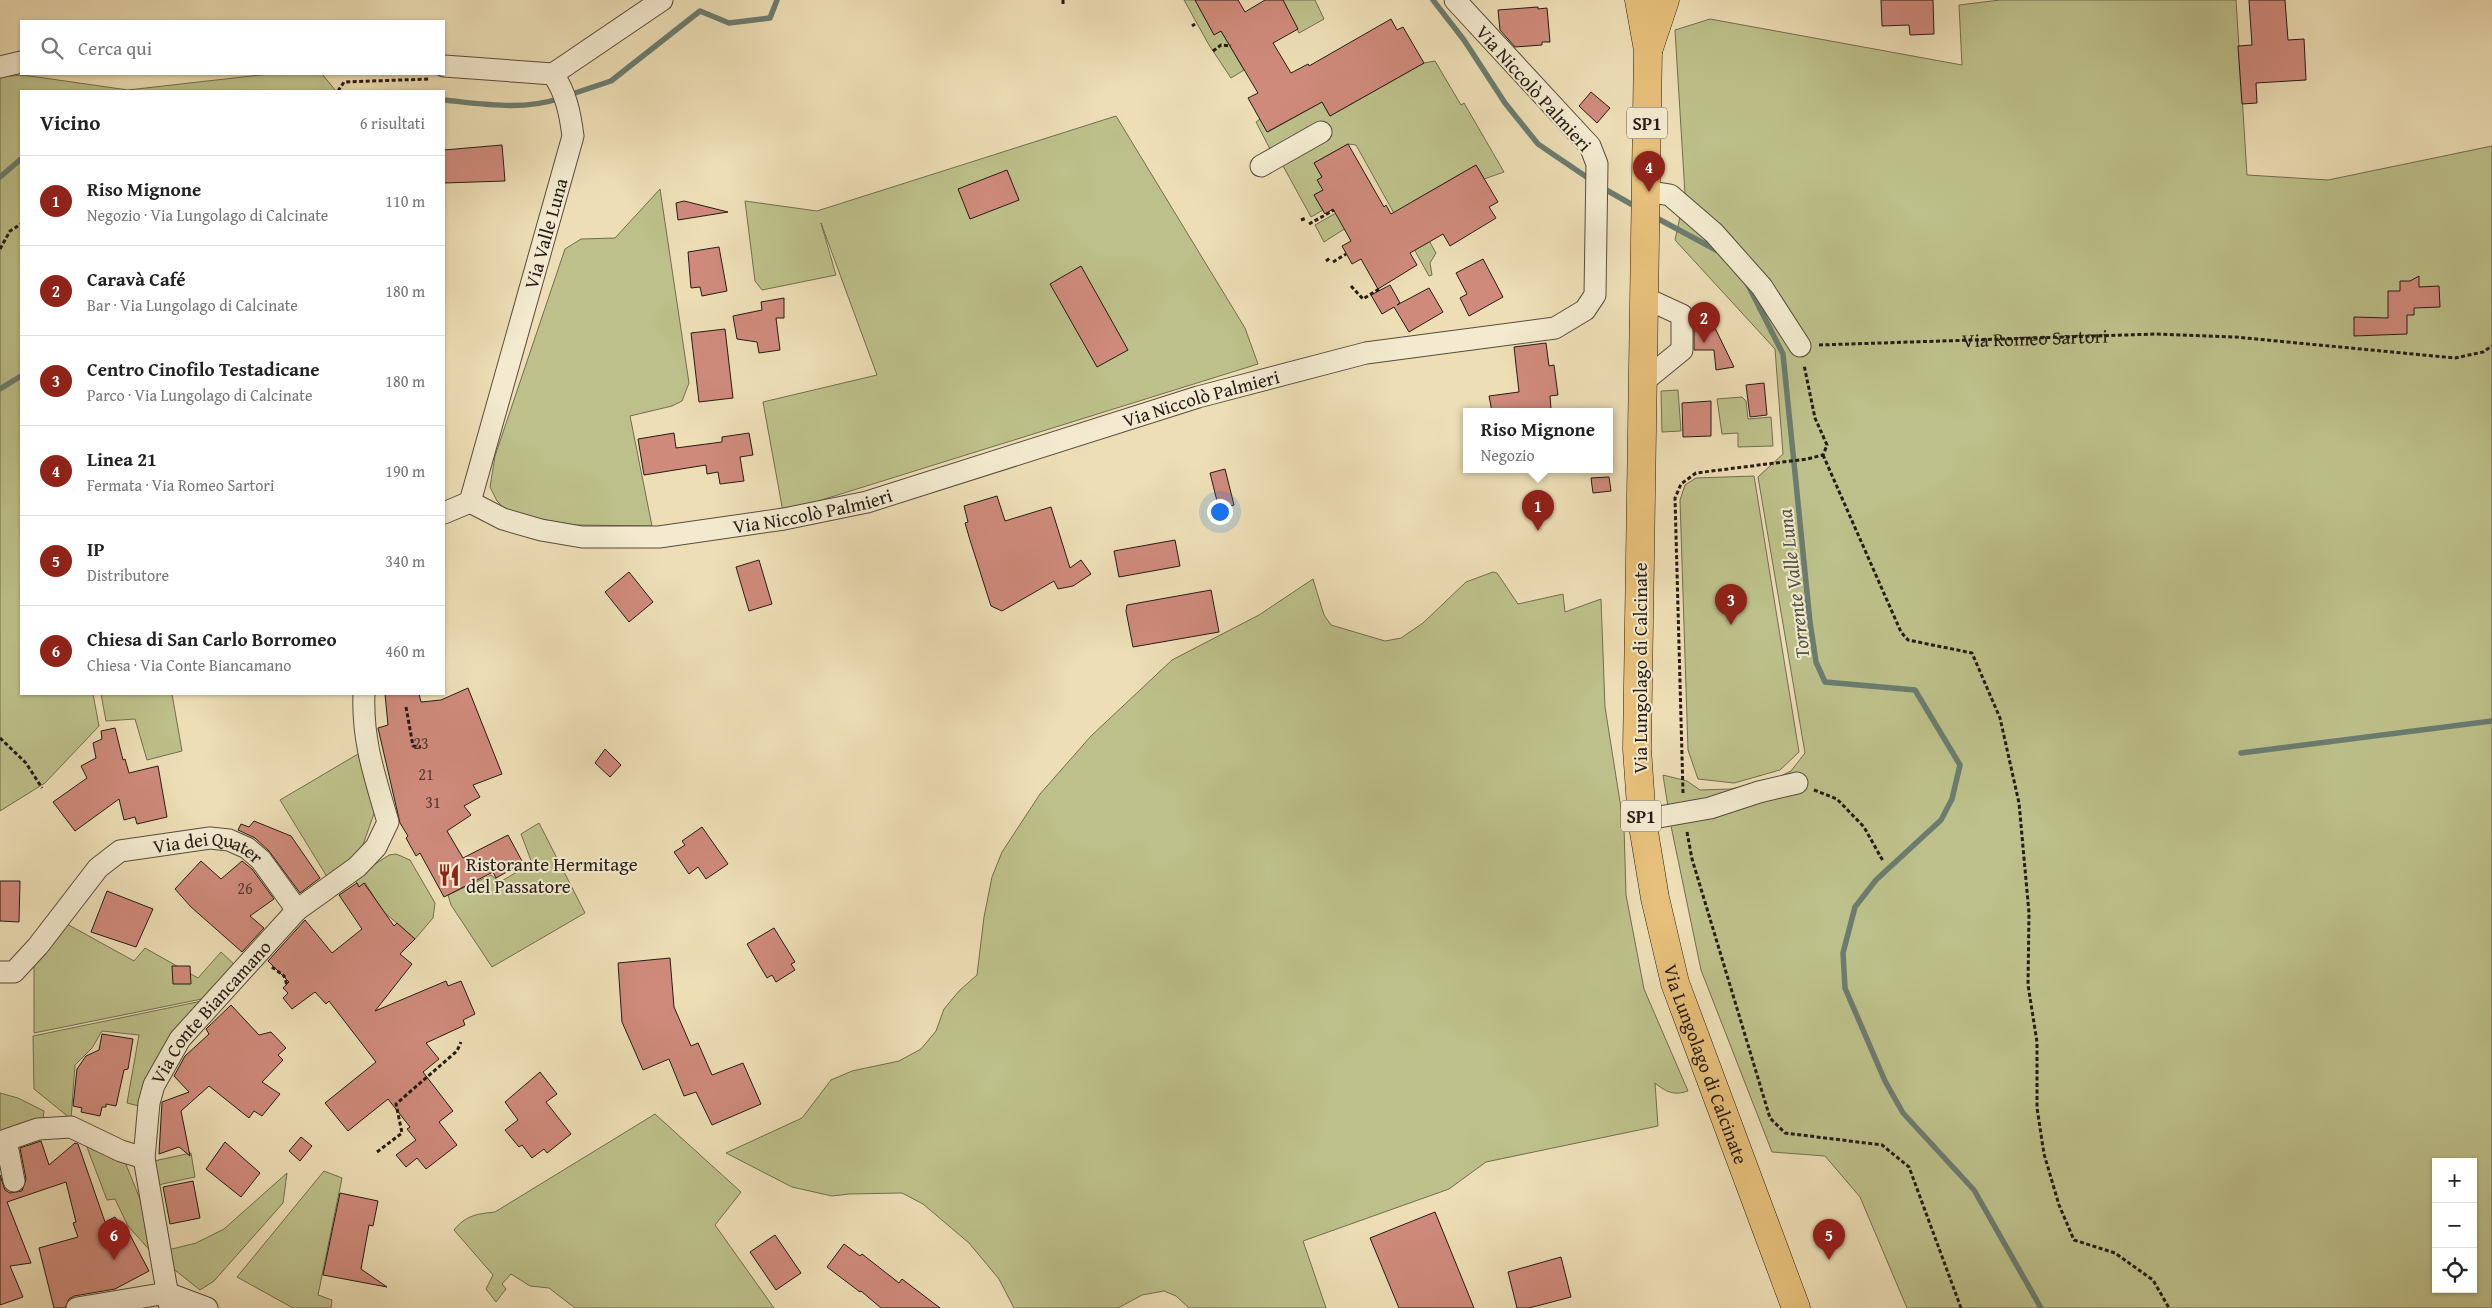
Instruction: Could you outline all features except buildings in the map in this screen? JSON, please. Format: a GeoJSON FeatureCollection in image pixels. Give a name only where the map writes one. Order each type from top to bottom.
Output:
{"type":"FeatureCollection","features":[{"type":"Feature","properties":{"kind":"main road","name":"SP1"},"geometry":{"type":"LineString","coordinates":[[1639,0],[1648,50],[1645,194]]}},
{"type":"Feature","properties":{"kind":"main road","name":"SP1"},"geometry":{"type":"LineString","coordinates":[[1648,50],[1665,0]]}},
{"type":"Feature","properties":{"kind":"main road","name":"Via Lungolago di Calcinate"},"geometry":{"type":"LineString","coordinates":[[1645,194],[1644,381],[1637,749],[1642,820],[1655,898],[1676,983],[1796,1308]]}},
{"type":"Feature","properties":{"kind":"street"},"geometry":{"type":"LineString","coordinates":[[445,71],[557,80],[662,0]]}},
{"type":"Feature","properties":{"kind":"street","name":"Via Niccolò Palmieri"},"geometry":{"type":"LineString","coordinates":[[470,502],[503,519],[541,530],[582,537],[659,537],[784,520],[867,502],[1198,397],[1366,353],[1555,328],[1584,310],[1594,295],[1597,164],[1590,146],[1458,2]]}},
{"type":"Feature","properties":{"kind":"street"},"geometry":{"type":"LineString","coordinates":[[0,67],[20,62]]}},
{"type":"Feature","properties":{"kind":"street","name":"Via Valle Luna"},"geometry":{"type":"LineString","coordinates":[[470,502],[573,136],[570,114],[557,80]]}},
{"type":"Feature","properties":{"kind":"street"},"geometry":{"type":"LineString","coordinates":[[1261,166],[1321,132]]}},
{"type":"Feature","properties":{"kind":"street"},"geometry":{"type":"LineString","coordinates":[[1645,194],[1670,195],[1721,240],[1774,303],[1800,346]]}},
{"type":"Feature","properties":{"kind":"street"},"geometry":{"type":"LineString","coordinates":[[1644,381],[1682,350],[1682,314],[1645,298]]}},
{"type":"Feature","properties":{"kind":"street"},"geometry":{"type":"LineString","coordinates":[[445,513],[470,502]]}},
{"type":"Feature","properties":{"kind":"street","name":"Via Conte Biancamano"},"geometry":{"type":"LineString","coordinates":[[168,1300],[158,1253],[144,1158],[149,1103],[154,1085],[180,1039],[297,910],[357,867],[376,847],[388,822],[370,762],[363,724],[364,695]]}},
{"type":"Feature","properties":{"kind":"street"},"geometry":{"type":"LineString","coordinates":[[1642,820],[1710,808],[1759,792],[1797,784]]}},
{"type":"Feature","properties":{"kind":"street","name":"Via dei Quater"},"geometry":{"type":"LineString","coordinates":[[0,972],[14,972],[27,959],[98,868],[120,851],[210,838],[229,840],[247,848],[261,860],[297,910]]}},
{"type":"Feature","properties":{"kind":"street"},"geometry":{"type":"LineString","coordinates":[[14,1181],[6,1140],[38,1129],[71,1127],[122,1151],[144,1158]]}},
{"type":"Feature","properties":{"kind":"street"},"geometry":{"type":"LineString","coordinates":[[77,1308],[168,1300],[207,1308]]}},
{"type":"Feature","properties":{"kind":"path"},"geometry":{"type":"LineString","coordinates":[[1063,0],[1063,5]]}},
{"type":"Feature","properties":{"kind":"path"},"geometry":{"type":"LineString","coordinates":[[1213,51],[1221,45],[1231,46]]}},
{"type":"Feature","properties":{"kind":"path"},"geometry":{"type":"LineString","coordinates":[[339,90],[344,82],[426,80],[433,75]]}},
{"type":"Feature","properties":{"kind":"path"},"geometry":{"type":"LineString","coordinates":[[1309,224],[1334,210]]}},
{"type":"Feature","properties":{"kind":"path"},"geometry":{"type":"LineString","coordinates":[[1302,220],[1306,218]]}},
{"type":"Feature","properties":{"kind":"path"},"geometry":{"type":"LineString","coordinates":[[0,249],[10,231],[20,225]]}},
{"type":"Feature","properties":{"kind":"path"},"geometry":{"type":"LineString","coordinates":[[1333,262],[1346,254]]}},
{"type":"Feature","properties":{"kind":"path"},"geometry":{"type":"LineString","coordinates":[[1326,261],[1330,258]]}},
{"type":"Feature","properties":{"kind":"path"},"geometry":{"type":"LineString","coordinates":[[1351,286],[1363,299],[1379,289]]}},
{"type":"Feature","properties":{"kind":"path","name":"Via Romeo Sartori"},"geometry":{"type":"LineString","coordinates":[[1800,346],[2156,334],[2235,337],[2455,358],[2468,357],[2483,352],[2492,346]]}},
{"type":"Feature","properties":{"kind":"path"},"geometry":{"type":"LineString","coordinates":[[1800,346],[1815,418],[1827,445],[1823,455],[1901,632],[1908,640],[1972,653],[2000,718],[2019,803],[2029,913],[2028,985],[2037,1042],[2037,1108],[2044,1154],[2060,1205],[2074,1240],[2115,1253],[2153,1280],[2168,1308]]}},
{"type":"Feature","properties":{"kind":"path"},"geometry":{"type":"LineString","coordinates":[[1823,455],[1807,459],[1696,473],[1681,484],[1675,498],[1684,812],[1692,859],[1770,1118],[1785,1134],[1882,1145],[1908,1167],[1961,1308]]}},
{"type":"Feature","properties":{"kind":"path"},"geometry":{"type":"LineString","coordinates":[[406,707],[413,746],[421,746]]}},
{"type":"Feature","properties":{"kind":"path"},"geometry":{"type":"LineString","coordinates":[[0,738],[26,763],[42,788]]}},
{"type":"Feature","properties":{"kind":"path"},"geometry":{"type":"LineString","coordinates":[[1797,784],[1837,799],[1864,827],[1883,861]]}},
{"type":"Feature","properties":{"kind":"path"},"geometry":{"type":"LineString","coordinates":[[276,970],[284,976],[287,985]]}},
{"type":"Feature","properties":{"kind":"path"},"geometry":{"type":"LineString","coordinates":[[377,1152],[402,1133],[396,1104],[457,1051],[461,1042]]}},
{"type":"Feature","properties":{"kind":"green space"},"geometry":{"type":"Polygon","coordinates":[[[1184,0],[1195,0],[1214,34],[1221,31],[1244,70],[1231,78],[1209,45],[1184,0]]]}},
{"type":"Feature","properties":{"kind":"green space"},"geometry":{"type":"Polygon","coordinates":[[[1283,0],[1315,0],[1324,19],[1299,33],[1283,0]]]}},
{"type":"Feature","properties":{"kind":"green space"},"geometry":{"type":"Polygon","coordinates":[[[2000,0],[2236,0],[2247,175],[2328,180],[2492,146],[2492,1308],[1907,1308],[1860,1197],[1825,1156],[1772,1152],[1701,970],[1671,826],[1663,775],[1687,781],[1700,790],[1731,789],[1775,779],[1791,771],[1805,753],[1758,477],[1783,454],[1775,349],[1675,240],[1685,194],[1675,30],[1710,19],[1962,65],[1959,5],[2000,0]]]}},
{"type":"Feature","properties":{"kind":"green space"},"geometry":{"type":"Polygon","coordinates":[[[1435,61],[1461,105],[1464,103],[1504,172],[1484,179],[1476,165],[1412,202],[1410,207],[1436,253],[1430,263],[1432,275],[1429,276],[1356,145],[1348,144],[1314,163],[1322,177],[1323,190],[1314,195],[1323,210],[1311,217],[1282,164],[1330,137],[1321,121],[1270,149],[1256,122],[1260,119],[1268,132],[1322,102],[1330,116],[1424,63],[1435,61]]]}},
{"type":"Feature","properties":{"kind":"green space"},"geometry":{"type":"Polygon","coordinates":[[[23,75],[128,90],[20,90],[20,695],[93,695],[99,726],[45,783],[0,811],[0,77],[23,75]]]}},
{"type":"Feature","properties":{"kind":"green space"},"geometry":{"type":"Polygon","coordinates":[[[260,75],[323,75],[335,90],[128,90],[260,75]]]}},
{"type":"Feature","properties":{"kind":"green space"},"geometry":{"type":"Polygon","coordinates":[[[1116,116],[1245,328],[1258,364],[783,512],[763,402],[877,375],[821,223],[836,275],[762,290],[755,281],[745,201],[817,211],[1116,116]]]}},
{"type":"Feature","properties":{"kind":"green space"},"geometry":{"type":"Polygon","coordinates":[[[660,189],[689,383],[682,401],[672,406],[630,416],[652,526],[575,525],[510,514],[497,501],[490,487],[495,456],[565,249],[581,239],[615,238],[660,189]]]}},
{"type":"Feature","properties":{"kind":"green space"},"geometry":{"type":"Polygon","coordinates":[[[1336,213],[1349,226],[1324,242],[1315,225],[1336,213]]]}},
{"type":"Feature","properties":{"kind":"green space"},"geometry":{"type":"Polygon","coordinates":[[[1678,390],[1681,431],[1662,432],[1661,391],[1678,390]]]}},
{"type":"Feature","properties":{"kind":"green space"},"geometry":{"type":"Polygon","coordinates":[[[1742,397],[1746,401],[1748,419],[1771,417],[1773,446],[1738,447],[1738,433],[1722,434],[1717,399],[1742,397]]]}},
{"type":"Feature","properties":{"kind":"green space"},"geometry":{"type":"Polygon","coordinates":[[[1754,476],[1799,752],[1780,770],[1734,783],[1698,779],[1688,750],[1680,500],[1685,485],[1696,478],[1754,476]]]}},
{"type":"Feature","properties":{"kind":"green space"},"geometry":{"type":"Polygon","coordinates":[[[1493,572],[1497,573],[1518,604],[1563,594],[1565,612],[1601,599],[1605,707],[1624,827],[1626,895],[1644,989],[1688,1091],[1670,1092],[1655,1083],[1658,1126],[1486,1162],[1449,1189],[1303,1241],[1326,1308],[1189,1308],[1176,1296],[1164,1291],[1142,1295],[1118,1308],[1014,1308],[999,1279],[969,1243],[923,1204],[902,1193],[832,1196],[792,1187],[726,1153],[802,1118],[831,1080],[852,1071],[899,1061],[921,1049],[936,1031],[944,1009],[959,991],[977,975],[984,917],[992,877],[1002,852],[1040,794],[1091,736],[1172,660],[1259,615],[1313,579],[1324,615],[1331,625],[1385,641],[1401,638],[1423,623],[1466,582],[1493,572]]]}},
{"type":"Feature","properties":{"kind":"green space"},"geometry":{"type":"Polygon","coordinates":[[[101,695],[172,695],[182,751],[147,760],[135,719],[106,721],[101,695]]]}},
{"type":"Feature","properties":{"kind":"green space"},"geometry":{"type":"Polygon","coordinates":[[[358,754],[377,805],[359,856],[329,880],[280,800],[358,754]]]}},
{"type":"Feature","properties":{"kind":"green space"},"geometry":{"type":"Polygon","coordinates":[[[539,823],[585,913],[492,967],[451,905],[448,895],[491,875],[500,882],[532,863],[521,834],[539,823]]]}},
{"type":"Feature","properties":{"kind":"green space"},"geometry":{"type":"Polygon","coordinates":[[[396,854],[410,860],[435,903],[433,918],[415,939],[384,912],[365,883],[359,887],[354,878],[389,855],[396,854]]]}},
{"type":"Feature","properties":{"kind":"green space"},"geometry":{"type":"Polygon","coordinates":[[[67,924],[134,961],[145,948],[198,978],[221,952],[235,965],[202,999],[34,1033],[34,962],[67,924]]]}},
{"type":"Feature","properties":{"kind":"green space"},"geometry":{"type":"Polygon","coordinates":[[[202,1001],[143,1107],[127,1103],[139,1035],[102,1031],[92,1048],[75,1065],[71,1119],[34,1089],[33,1036],[202,1001]]]}},
{"type":"Feature","properties":{"kind":"green space"},"geometry":{"type":"Polygon","coordinates":[[[0,1093],[18,1098],[44,1111],[42,1125],[0,1134],[0,1093]]]}},
{"type":"Feature","properties":{"kind":"green space"},"geometry":{"type":"Polygon","coordinates":[[[655,1114],[741,1192],[715,1225],[774,1308],[575,1308],[549,1288],[530,1286],[511,1274],[502,1284],[506,1289],[496,1302],[486,1289],[493,1275],[454,1230],[458,1225],[472,1216],[495,1212],[655,1114]]]}},
{"type":"Feature","properties":{"kind":"green space"},"geometry":{"type":"Polygon","coordinates":[[[85,1142],[125,1162],[140,1199],[154,1255],[128,1226],[115,1199],[107,1200],[85,1142]]]}},
{"type":"Feature","properties":{"kind":"green space"},"geometry":{"type":"Polygon","coordinates":[[[191,1153],[195,1177],[158,1185],[154,1161],[191,1153]]]}},
{"type":"Feature","properties":{"kind":"green space"},"geometry":{"type":"Polygon","coordinates":[[[324,1171],[342,1178],[318,1295],[332,1300],[331,1308],[293,1308],[237,1277],[324,1171]]]}},
{"type":"Feature","properties":{"kind":"green space"},"geometry":{"type":"Polygon","coordinates":[[[287,1173],[283,1203],[214,1281],[200,1290],[171,1267],[168,1250],[196,1243],[224,1229],[287,1173]]]}},
{"type":"Feature","properties":{"kind":"waterway","name":"Torrente Valle Luna"},"geometry":{"type":"LineString","coordinates":[[569,95],[611,81],[700,11],[729,23],[770,18],[777,0]]}},
{"type":"Feature","properties":{"kind":"waterway","name":"Torrente Valle Luna"},"geometry":{"type":"LineString","coordinates":[[1433,0],[1464,40],[1505,103],[1538,144],[1591,180]]}},
{"type":"Feature","properties":{"kind":"waterway","name":"Torrente Valle Luna"},"geometry":{"type":"LineString","coordinates":[[445,100],[488,105],[518,105],[547,102],[561,98]]}},
{"type":"Feature","properties":{"kind":"waterway","name":"Torrente Valle Luna"},"geometry":{"type":"LineString","coordinates":[[0,177],[20,160]]}},
{"type":"Feature","properties":{"kind":"waterway","name":"Torrente Valle Luna"},"geometry":{"type":"LineString","coordinates":[[1601,187],[1638,208]]}},
{"type":"Feature","properties":{"kind":"waterway","name":"Torrente Valle Luna"},"geometry":{"type":"LineString","coordinates":[[1653,216],[1718,251]]}},
{"type":"Feature","properties":{"kind":"waterway","name":"Torrente Valle Luna"},"geometry":{"type":"LineString","coordinates":[[1747,283],[1783,354],[1810,622],[1816,662],[1825,682],[1915,690],[1960,765],[1952,799],[1941,820],[1876,880],[1855,907],[1843,953],[1845,988],[1885,1081],[1903,1113],[1974,1190],[2041,1308]]}},
{"type":"Feature","properties":{"kind":"waterway"},"geometry":{"type":"LineString","coordinates":[[0,389],[20,377]]}},
{"type":"Feature","properties":{"kind":"waterway"},"geometry":{"type":"LineString","coordinates":[[2241,753],[2492,721]]}},
{"type":"Feature","properties":{"kind":"place","name":"Linea 21"},"geometry":{"type":"Point","coordinates":[1649,192]}},
{"type":"Feature","properties":{"kind":"place","name":"Caravà Café"},"geometry":{"type":"Point","coordinates":[1704,343]}},
{"type":"Feature","properties":{"kind":"place","name":"Riso Mignone"},"geometry":{"type":"Point","coordinates":[1538,531]}},
{"type":"Feature","properties":{"kind":"place","name":"Centro Cinofilo Testadicane"},"geometry":{"type":"Point","coordinates":[1731,625]}},
{"type":"Feature","properties":{"kind":"place","name":"Ristorante Hermitage del Passatore"},"geometry":{"type":"Point","coordinates":[449,875]}},
{"type":"Feature","properties":{"kind":"place","name":"Chiesa di San Carlo Borromeo"},"geometry":{"type":"Point","coordinates":[114,1260]}},
{"type":"Feature","properties":{"kind":"place","name":"IP"},"geometry":{"type":"Point","coordinates":[1829,1260]}}]}
